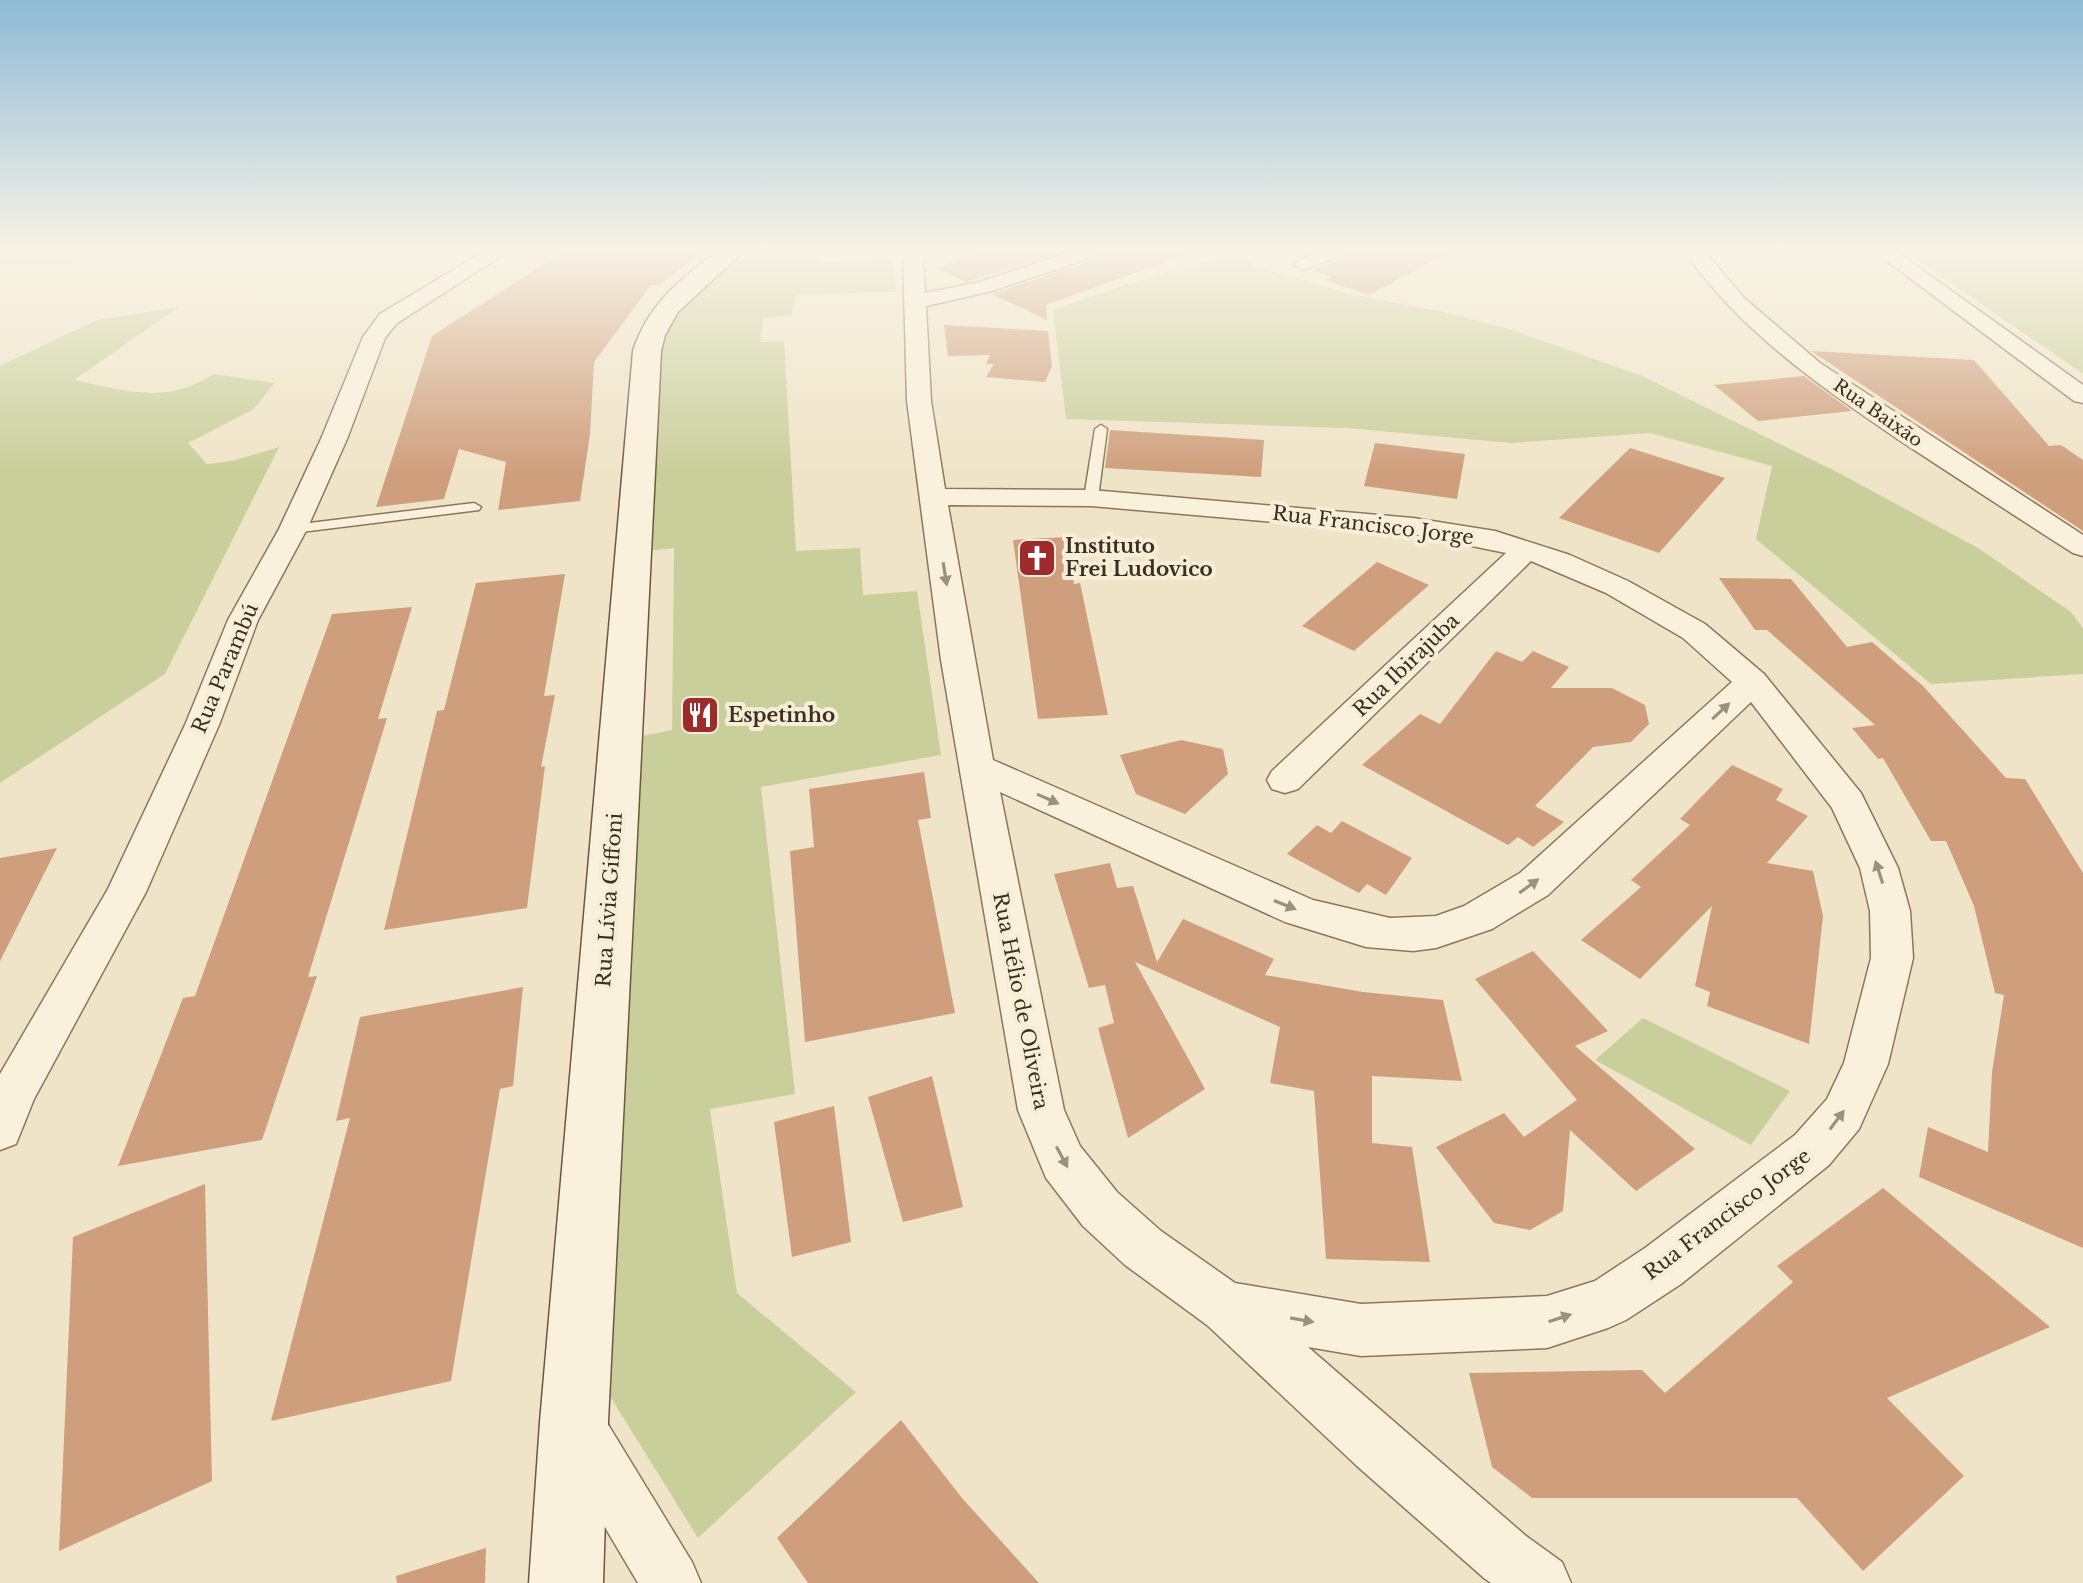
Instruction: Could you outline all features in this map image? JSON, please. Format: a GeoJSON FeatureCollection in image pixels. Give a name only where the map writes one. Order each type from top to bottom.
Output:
{"type":"FeatureCollection","features":[{"type":"Feature","properties":{"kind":"street","name":"Rua Parambú"},"geometry":{"type":"LineString","coordinates":[[0,1129],[14,1092],[126,892],[202,725],[243,620],[293,529],[334,439],[374,337],[383,326]]}},
{"type":"Feature","properties":{"kind":"street","name":"Rua Lívia Giffoni"},"geometry":{"type":"LineString","coordinates":[[566,1583],[574,1422],[647,351],[656,326]]}},
{"type":"Feature","properties":{"kind":"street","name":"Rua Hélio de Oliveira"},"geometry":{"type":"LineString","coordinates":[[915,326],[919,401],[977,767],[1041,1110],[1063,1162],[1100,1209],[1143,1248],[1225,1307],[1377,1446],[1505,1557],[1541,1583]]}},
{"type":"Feature","properties":{"kind":"street","name":"Rua Baixão"},"geometry":{"type":"LineString","coordinates":[[1763,326],[1846,392],[2083,547]]}},
{"type":"Feature","properties":{"kind":"street"},"geometry":{"type":"LineString","coordinates":[[1987,326],[2083,396]]}},
{"type":"Feature","properties":{"kind":"street","name":"Rua Francisco Jorge"},"geometry":{"type":"LineString","coordinates":[[933,497],[1091,498],[1413,526],[1469,534],[1527,549],[1617,587],[1657,608],[1694,631],[1752,682],[1848,802],[1879,868],[1890,911],[1892,958],[1866,1064],[1843,1114],[1812,1150],[1663,1266],[1608,1302],[1547,1322],[1361,1330],[1225,1307]]}},
{"type":"Feature","properties":{"kind":"street","name":"Rua Ibirajuba"},"geometry":{"type":"LineString","coordinates":[[1285,780],[1527,549]]}},
{"type":"Feature","properties":{"kind":"street"},"geometry":{"type":"LineString","coordinates":[[977,767],[1301,912],[1371,931],[1408,935],[1456,927],[1534,884],[1752,682]]}},
{"type":"Feature","properties":{"kind":"street"},"geometry":{"type":"LineString","coordinates":[[574,1422],[671,1583]]}},
{"type":"Feature","properties":{"kind":"lane"},"geometry":{"type":"LineString","coordinates":[[1091,498],[1101,429]]}},
{"type":"Feature","properties":{"kind":"lane"},"geometry":{"type":"LineString","coordinates":[[293,529],[474,507]]}},
{"type":"Feature","properties":{"kind":"green space"},"geometry":{"type":"Polygon","coordinates":[[[85,326],[152,326],[74,380],[146,393],[179,390],[214,374],[274,383],[254,409],[188,443],[207,464],[232,461],[279,447],[165,674],[0,783],[0,366],[85,326]]]}},
{"type":"Feature","properties":{"kind":"green space"},"geometry":{"type":"Polygon","coordinates":[[[667,326],[762,326],[760,342],[784,342],[796,551],[860,548],[863,595],[917,591],[941,755],[761,787],[795,1094],[710,1109],[737,1293],[856,1392],[698,1538],[598,1377],[638,737],[672,730],[674,548],[646,551],[663,330],[667,326]]]}},
{"type":"Feature","properties":{"kind":"green space"},"geometry":{"type":"Polygon","coordinates":[[[1055,326],[1496,326],[1642,376],[1835,471],[1978,548],[2071,612],[2083,628],[2083,674],[1931,684],[1756,539],[1772,466],[1650,433],[1511,443],[1347,428],[1066,419],[1055,326]]]}},
{"type":"Feature","properties":{"kind":"green space"},"geometry":{"type":"Polygon","coordinates":[[[2013,326],[2083,326],[2083,374],[2013,326]]]}},
{"type":"Feature","properties":{"kind":"green space"},"geometry":{"type":"Polygon","coordinates":[[[1643,1018],[1790,1091],[1751,1145],[1595,1060],[1643,1018]]]}},
{"type":"Feature","properties":{"kind":"building"},"geometry":{"type":"Polygon","coordinates":[[[448,326],[621,326],[594,362],[590,434],[580,501],[498,510],[506,462],[459,449],[444,499],[376,507],[432,336],[448,326]]]}},
{"type":"Feature","properties":{"kind":"building"},"geometry":{"type":"Polygon","coordinates":[[[944,326],[1048,331],[1052,366],[1045,382],[986,377],[994,364],[986,364],[990,355],[948,356],[944,326]]]}},
{"type":"Feature","properties":{"kind":"building"},"geometry":{"type":"Polygon","coordinates":[[[1811,351],[1974,360],[2049,446],[2061,445],[2083,460],[2083,531],[1811,351]]]}},
{"type":"Feature","properties":{"kind":"building"},"geometry":{"type":"Polygon","coordinates":[[[1804,376],[1852,411],[1758,421],[1714,385],[1804,376]]]}},
{"type":"Feature","properties":{"kind":"building"},"geometry":{"type":"Polygon","coordinates":[[[1110,430],[1264,440],[1261,477],[1105,468],[1110,430]]]}},
{"type":"Feature","properties":{"kind":"building"},"geometry":{"type":"Polygon","coordinates":[[[1375,443],[1465,454],[1457,499],[1364,486],[1375,443]]]}},
{"type":"Feature","properties":{"kind":"building"},"geometry":{"type":"Polygon","coordinates":[[[1630,448],[1725,478],[1659,553],[1559,518],[1630,448]]]}},
{"type":"Feature","properties":{"kind":"building"},"geometry":{"type":"Polygon","coordinates":[[[1066,537],[1074,584],[1080,583],[1108,715],[1038,719],[1013,540],[1066,537]]]}},
{"type":"Feature","properties":{"kind":"building"},"geometry":{"type":"Polygon","coordinates":[[[1377,562],[1429,585],[1354,651],[1302,626],[1377,562]]]}},
{"type":"Feature","properties":{"kind":"building"},"geometry":{"type":"Polygon","coordinates":[[[565,574],[544,696],[555,695],[541,767],[545,766],[527,908],[384,930],[437,711],[444,710],[476,583],[565,574]]]}},
{"type":"Feature","properties":{"kind":"building"},"geometry":{"type":"Polygon","coordinates":[[[1719,578],[1791,579],[1847,647],[1872,642],[1923,686],[2006,778],[2025,779],[2083,873],[2083,1248],[1919,1177],[1928,1127],[1988,1152],[1992,1072],[2004,995],[1995,993],[1974,906],[1946,841],[1931,841],[1883,758],[1878,759],[1852,728],[1875,725],[1767,630],[1755,630],[1719,578]]]}},
{"type":"Feature","properties":{"kind":"building"},"geometry":{"type":"Polygon","coordinates":[[[412,607],[378,719],[387,718],[308,977],[317,976],[262,1140],[118,1166],[183,998],[195,996],[332,614],[412,607]]]}},
{"type":"Feature","properties":{"kind":"building"},"geometry":{"type":"Polygon","coordinates":[[[1496,651],[1522,662],[1533,651],[1569,667],[1551,688],[1612,688],[1645,705],[1649,724],[1631,742],[1593,747],[1535,806],[1564,822],[1533,847],[1518,837],[1508,845],[1362,765],[1420,714],[1440,724],[1496,651]]]}},
{"type":"Feature","properties":{"kind":"building"},"geometry":{"type":"Polygon","coordinates":[[[1181,740],[1223,749],[1228,774],[1185,814],[1136,794],[1120,755],[1181,740]]]}},
{"type":"Feature","properties":{"kind":"building"},"geometry":{"type":"Polygon","coordinates":[[[1732,765],[1783,789],[1776,800],[1808,816],[1767,863],[1813,871],[1823,916],[1809,1044],[1707,1006],[1710,992],[1695,986],[1712,906],[1640,979],[1581,940],[1641,887],[1631,880],[1690,825],[1680,819],[1732,765]]]}},
{"type":"Feature","properties":{"kind":"building"},"geometry":{"type":"Polygon","coordinates":[[[924,772],[931,818],[918,820],[955,1013],[805,1042],[790,851],[814,847],[809,789],[924,772]]]}},
{"type":"Feature","properties":{"kind":"building"},"geometry":{"type":"Polygon","coordinates":[[[1342,821],[1412,858],[1386,895],[1367,884],[1359,893],[1287,854],[1317,825],[1331,833],[1342,821]]]}},
{"type":"Feature","properties":{"kind":"building"},"geometry":{"type":"Polygon","coordinates":[[[57,848],[0,961],[0,858],[57,848]]]}},
{"type":"Feature","properties":{"kind":"building"},"geometry":{"type":"Polygon","coordinates":[[[1110,863],[1117,888],[1133,886],[1157,962],[1183,919],[1274,959],[1265,975],[1363,992],[1443,1000],[1462,1081],[1372,1076],[1372,1143],[1412,1147],[1430,1262],[1326,1259],[1314,1091],[1270,1083],[1280,1027],[1135,962],[1205,1089],[1128,1138],[1098,1028],[1114,1023],[1105,985],[1089,988],[1054,874],[1110,863]]]}},
{"type":"Feature","properties":{"kind":"building"},"geometry":{"type":"Polygon","coordinates":[[[1533,951],[1608,1031],[1575,1046],[1695,1149],[1636,1191],[1570,1130],[1563,1211],[1530,1230],[1494,1223],[1436,1147],[1504,1113],[1524,1137],[1577,1100],[1475,979],[1533,951]]]}},
{"type":"Feature","properties":{"kind":"building"},"geometry":{"type":"Polygon","coordinates":[[[523,987],[513,1086],[500,1089],[451,1381],[271,1421],[350,1118],[336,1121],[360,1017],[523,987]]]}},
{"type":"Feature","properties":{"kind":"building"},"geometry":{"type":"Polygon","coordinates":[[[932,1076],[963,1207],[903,1222],[868,1097],[932,1076]]]}},
{"type":"Feature","properties":{"kind":"building"},"geometry":{"type":"Polygon","coordinates":[[[834,1106],[851,1242],[792,1257],[774,1122],[834,1106]]]}},
{"type":"Feature","properties":{"kind":"building"},"geometry":{"type":"Polygon","coordinates":[[[205,1184],[212,1481],[59,1551],[73,1237],[205,1184]]]}},
{"type":"Feature","properties":{"kind":"building"},"geometry":{"type":"Polygon","coordinates":[[[1883,1188],[2050,1327],[1887,1398],[1964,1476],[1863,1571],[1797,1498],[1532,1498],[1492,1467],[1469,1373],[1642,1370],[1665,1393],[1793,1282],[1777,1266],[1883,1188]]]}},
{"type":"Feature","properties":{"kind":"building"},"geometry":{"type":"Polygon","coordinates":[[[901,1420],[962,1498],[1039,1583],[808,1583],[777,1538],[901,1420]]]}},
{"type":"Feature","properties":{"kind":"building"},"geometry":{"type":"Polygon","coordinates":[[[486,1548],[485,1583],[397,1583],[396,1576],[486,1548]]]}},
{"type":"Feature","properties":{"kind":"place","name":"Instituto Frei Ludovico"},"geometry":{"type":"Point","coordinates":[1037,558]}},
{"type":"Feature","properties":{"kind":"place","name":"Espetinho"},"geometry":{"type":"Point","coordinates":[700,715]}}]}
